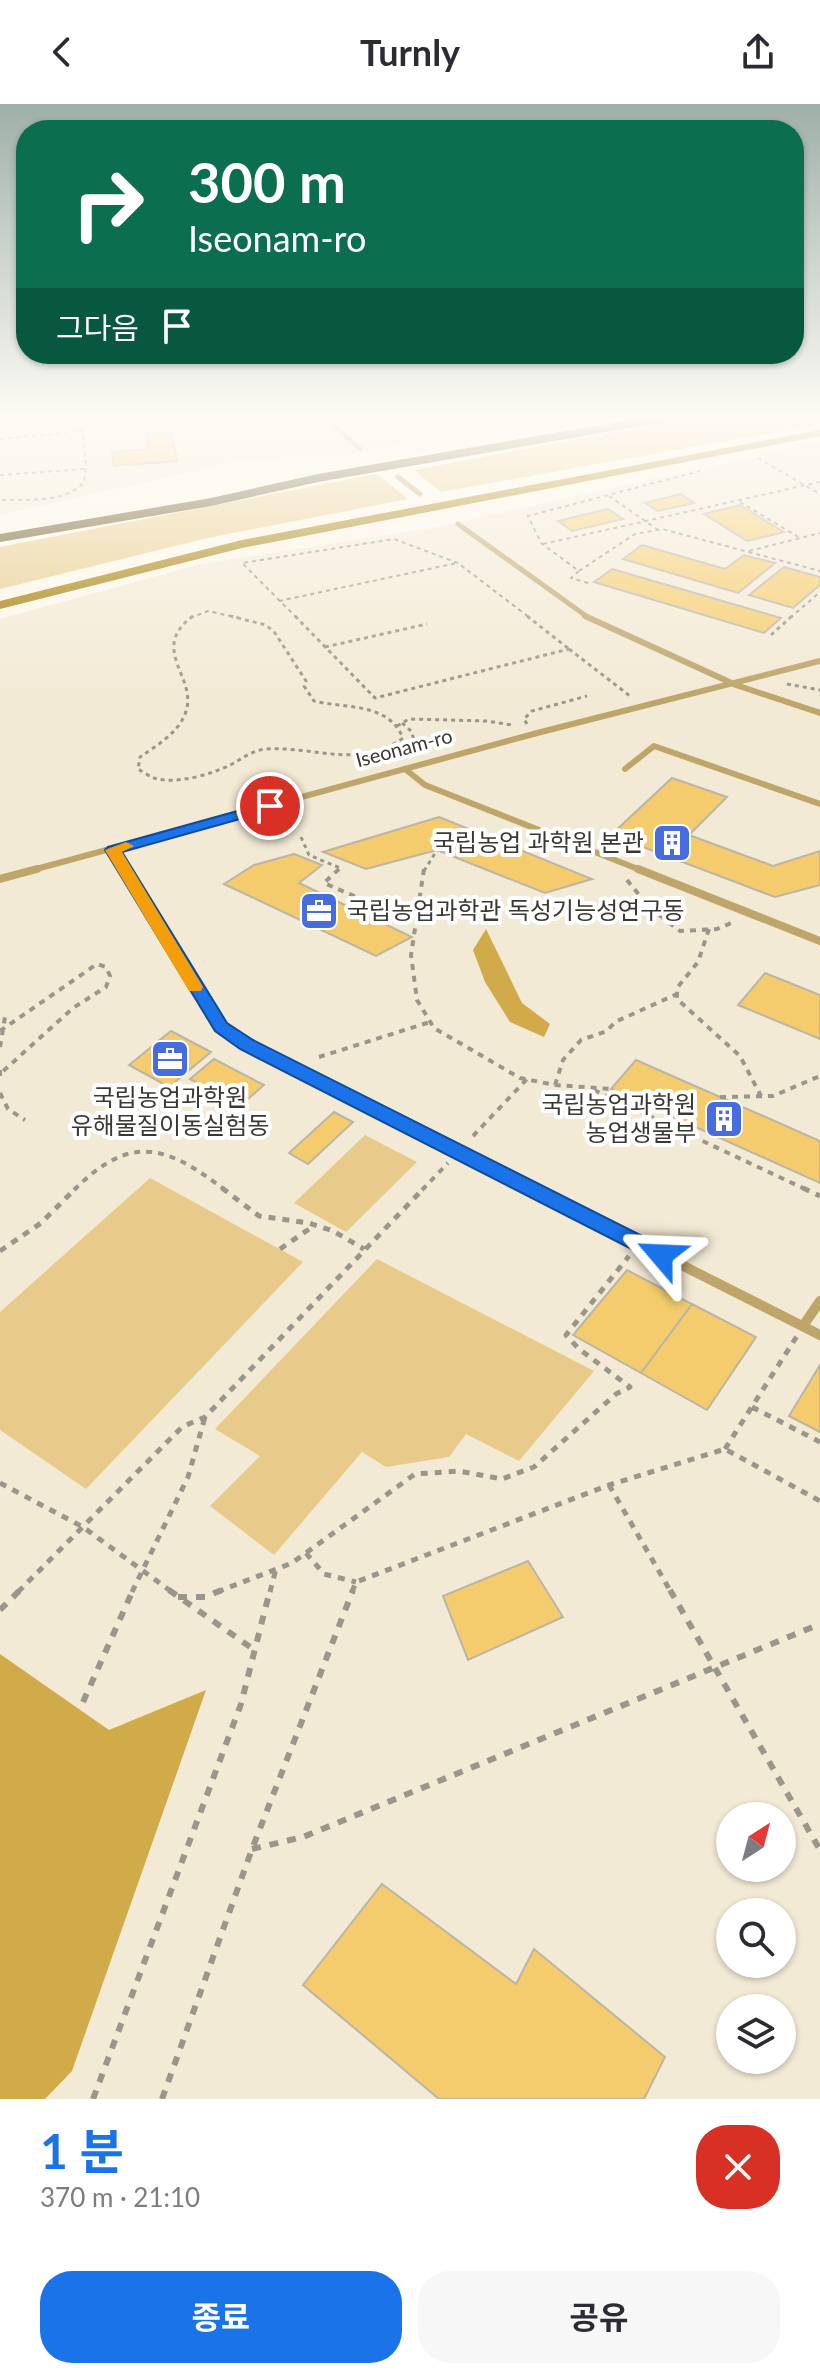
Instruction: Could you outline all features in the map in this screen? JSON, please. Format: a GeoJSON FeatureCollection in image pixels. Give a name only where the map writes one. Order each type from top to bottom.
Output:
{"type":"FeatureCollection","features":[{"type":"Feature","properties":{"kind":"highway"},"geometry":{"type":"LineString","coordinates":[[0,528],[100,510]]}},
{"type":"Feature","properties":{"kind":"highway"},"geometry":{"type":"LineString","coordinates":[[0,538],[164,510]]}},
{"type":"Feature","properties":{"kind":"main road"},"geometry":{"type":"LineString","coordinates":[[0,605],[242,544],[419,510]]}},
{"type":"Feature","properties":{"kind":"lane"},"geometry":{"type":"LineString","coordinates":[[458,524],[586,617],[736,685],[820,713]]}},
{"type":"Feature","properties":{"kind":"lane","name":"Iseonam-ro"},"geometry":{"type":"LineString","coordinates":[[0,879],[533,734],[736,685],[820,661]]}},
{"type":"Feature","properties":{"kind":"lane"},"geometry":{"type":"LineString","coordinates":[[625,769],[654,746],[820,804]]}},
{"type":"Feature","properties":{"kind":"lane"},"geometry":{"type":"LineString","coordinates":[[405,769],[425,785],[820,941]]}},
{"type":"Feature","properties":{"kind":"lane"},"geometry":{"type":"LineString","coordinates":[[113,850],[205,1003],[221,1027],[234,1036],[820,1335]]}},
{"type":"Feature","properties":{"kind":"lane"},"geometry":{"type":"LineString","coordinates":[[803,1326],[820,1301]]}},
{"type":"Feature","properties":{"kind":"path"},"geometry":{"type":"LineString","coordinates":[[552,510],[528,516],[543,544],[579,571]]}},
{"type":"Feature","properties":{"kind":"path"},"geometry":{"type":"LineString","coordinates":[[631,510],[658,530]]}},
{"type":"Feature","properties":{"kind":"path"},"geometry":{"type":"LineString","coordinates":[[543,544],[697,510]]}},
{"type":"Feature","properties":{"kind":"path"},"geometry":{"type":"LineString","coordinates":[[753,510],[800,538]]}},
{"type":"Feature","properties":{"kind":"path"},"geometry":{"type":"LineString","coordinates":[[588,583],[571,578],[635,534],[658,530],[681,533],[820,571]]}},
{"type":"Feature","properties":{"kind":"path"},"geometry":{"type":"LineString","coordinates":[[748,551],[820,533]]}},
{"type":"Feature","properties":{"kind":"path"},"geometry":{"type":"LineString","coordinates":[[570,649],[375,698],[242,563],[394,539],[458,563],[570,649],[645,707]]}},
{"type":"Feature","properties":{"kind":"path"},"geometry":{"type":"LineString","coordinates":[[279,601],[458,563]]}},
{"type":"Feature","properties":{"kind":"path"},"geometry":{"type":"LineString","coordinates":[[771,635],[820,592]]}},
{"type":"Feature","properties":{"kind":"path"},"geometry":{"type":"LineString","coordinates":[[208,611],[266,625],[275,633],[314,701],[328,706],[362,707],[390,719],[397,726],[403,738],[393,747],[360,757],[266,749],[250,752],[225,767],[174,777],[154,778],[138,769],[140,757],[187,713],[188,697],[171,652],[174,639],[187,619],[208,611]]}},
{"type":"Feature","properties":{"kind":"path"},"geometry":{"type":"LineString","coordinates":[[325,647],[427,624]]}},
{"type":"Feature","properties":{"kind":"path"},"geometry":{"type":"LineString","coordinates":[[780,684],[820,690]]}},
{"type":"Feature","properties":{"kind":"path"},"geometry":{"type":"LineString","coordinates":[[533,734],[524,719],[532,711],[587,696]]}},
{"type":"Feature","properties":{"kind":"path"},"geometry":{"type":"LineString","coordinates":[[397,726],[409,719],[432,724],[502,722],[516,726]]}},
{"type":"Feature","properties":{"kind":"path"},"geometry":{"type":"LineString","coordinates":[[402,723],[411,731],[420,755]]}},
{"type":"Feature","properties":{"kind":"path"},"geometry":{"type":"LineString","coordinates":[[301,837],[309,855],[340,868],[324,883],[414,922]]}},
{"type":"Feature","properties":{"kind":"path"},"geometry":{"type":"LineString","coordinates":[[437,850],[424,868],[411,955],[417,1000],[434,1028],[527,1079],[555,1085],[611,1089]]}},
{"type":"Feature","properties":{"kind":"path"},"geometry":{"type":"LineString","coordinates":[[610,858],[649,907],[680,931],[709,929],[753,914]]}},
{"type":"Feature","properties":{"kind":"path"},"geometry":{"type":"LineString","coordinates":[[709,929],[707,946],[698,956],[691,976],[677,988],[677,999],[691,1015],[736,1052],[751,1071],[761,1096]]}},
{"type":"Feature","properties":{"kind":"path"},"geometry":{"type":"LineString","coordinates":[[0,1081],[0,1072],[73,1008],[106,987],[110,976],[106,967],[97,964],[84,971],[73,983],[1,1030]]}},
{"type":"Feature","properties":{"kind":"path"},"geometry":{"type":"LineString","coordinates":[[555,1085],[563,1060],[581,1040],[607,1031],[615,1022],[677,994]]}},
{"type":"Feature","properties":{"kind":"path"},"geometry":{"type":"LineString","coordinates":[[0,1047],[5,1017]]}},
{"type":"Feature","properties":{"kind":"path"},"geometry":{"type":"LineString","coordinates":[[319,1057],[430,1022]]}},
{"type":"Feature","properties":{"kind":"path"},"geometry":{"type":"LineString","coordinates":[[720,1097],[773,1096],[820,1076]]}},
{"type":"Feature","properties":{"kind":"path"},"geometry":{"type":"LineString","coordinates":[[473,1136],[527,1079]]}},
{"type":"Feature","properties":{"kind":"path"},"geometry":{"type":"LineString","coordinates":[[592,1089],[820,1196]]}},
{"type":"Feature","properties":{"kind":"path"},"geometry":{"type":"LineString","coordinates":[[0,1093],[8,1109],[25,1120]]}},
{"type":"Feature","properties":{"kind":"path"},"geometry":{"type":"LineString","coordinates":[[0,1251],[41,1223],[94,1170],[134,1151],[157,1150],[200,1171],[259,1216],[315,1225],[365,1250]]}},
{"type":"Feature","properties":{"kind":"path"},"geometry":{"type":"LineString","coordinates":[[0,1610],[182,1427],[205,1417],[448,1163]]}},
{"type":"Feature","properties":{"kind":"path"},"geometry":{"type":"LineString","coordinates":[[280,1249],[315,1225]]}},
{"type":"Feature","properties":{"kind":"path"},"geometry":{"type":"LineString","coordinates":[[178,1597],[205,1597],[276,1569],[306,1553],[415,1474],[459,1471],[502,1479],[534,1467],[616,1394],[630,1387],[579,1349],[566,1335],[629,1256]]}},
{"type":"Feature","properties":{"kind":"path"},"geometry":{"type":"LineString","coordinates":[[306,1553],[324,1574],[356,1582],[609,1485],[725,1449],[803,1326]]}},
{"type":"Feature","properties":{"kind":"path"},"geometry":{"type":"LineString","coordinates":[[752,1407],[820,1442]]}},
{"type":"Feature","properties":{"kind":"path"},"geometry":{"type":"LineString","coordinates":[[83,1702],[101,1656],[188,1477],[205,1417]]}},
{"type":"Feature","properties":{"kind":"path"},"geometry":{"type":"LineString","coordinates":[[725,1449],[820,1501]]}},
{"type":"Feature","properties":{"kind":"path"},"geometry":{"type":"LineString","coordinates":[[0,1483],[83,1527],[253,1649]]}},
{"type":"Feature","properties":{"kind":"path"},"geometry":{"type":"LineString","coordinates":[[609,1485],[820,1850]]}},
{"type":"Feature","properties":{"kind":"path"},"geometry":{"type":"LineString","coordinates":[[93,2099],[241,1704],[276,1569]]}},
{"type":"Feature","properties":{"kind":"path"},"geometry":{"type":"LineString","coordinates":[[162,2099],[252,1849],[356,1582]]}},
{"type":"Feature","properties":{"kind":"path"},"geometry":{"type":"LineString","coordinates":[[252,1849],[303,1837],[820,1624]]}},
{"type":"Feature","properties":{"kind":"shaded area"},"geometry":{"type":"Polygon","coordinates":[[[0,510],[22,510],[0,515],[0,510]]]}},
{"type":"Feature","properties":{"kind":"shaded area"},"geometry":{"type":"Polygon","coordinates":[[[191,510],[351,510],[207,538],[0,589],[0,547],[191,510]]]}},
{"type":"Feature","properties":{"kind":"shaded area"},"geometry":{"type":"Polygon","coordinates":[[[513,510],[820,510],[820,2099],[0,2099],[0,619],[201,564],[432,528],[513,510]]]}},
{"type":"Feature","properties":{"kind":"shaded area"},"geometry":{"type":"Polygon","coordinates":[[[486,929],[522,1003],[550,1024],[544,1037],[510,1022],[485,982],[473,950],[486,929]]]}},
{"type":"Feature","properties":{"kind":"shaded area"},"geometry":{"type":"Polygon","coordinates":[[[365,1135],[417,1162],[346,1232],[294,1203],[365,1135]]]}},
{"type":"Feature","properties":{"kind":"shaded area"},"geometry":{"type":"Polygon","coordinates":[[[150,1178],[303,1262],[86,1489],[0,1430],[0,1312],[150,1178]]]}},
{"type":"Feature","properties":{"kind":"shaded area"},"geometry":{"type":"Polygon","coordinates":[[[377,1259],[594,1371],[519,1461],[466,1434],[449,1457],[386,1467],[362,1452],[274,1555],[210,1506],[260,1456],[215,1429],[377,1259]]]}},
{"type":"Feature","properties":{"kind":"shaded area"},"geometry":{"type":"Polygon","coordinates":[[[0,1654],[109,1730],[206,1690],[72,2071],[45,2099],[0,2099],[0,1654]]]}},
{"type":"Feature","properties":{"kind":"building"},"geometry":{"type":"Polygon","coordinates":[[[603,510],[610,510],[623,519],[572,531],[558,521],[603,510]]]}},
{"type":"Feature","properties":{"kind":"building"},"geometry":{"type":"Polygon","coordinates":[[[720,510],[748,510],[784,532],[747,541],[704,514],[720,510]]]}},
{"type":"Feature","properties":{"kind":"building"},"geometry":{"type":"Polygon","coordinates":[[[642,545],[725,569],[744,555],[775,563],[738,593],[623,559],[642,545]]]}},
{"type":"Feature","properties":{"kind":"building"},"geometry":{"type":"Polygon","coordinates":[[[784,567],[820,577],[820,585],[793,608],[749,595],[784,567]]]}},
{"type":"Feature","properties":{"kind":"building"},"geometry":{"type":"Polygon","coordinates":[[[612,569],[781,618],[764,633],[594,582],[612,569]]]}},
{"type":"Feature","properties":{"kind":"building","name":"국립농업 과학원 본관"},"geometry":{"type":"Polygon","coordinates":[[[672,778],[727,797],[689,835],[773,866],[820,851],[820,885],[775,897],[611,835],[672,778]]]}},
{"type":"Feature","properties":{"kind":"building"},"geometry":{"type":"Polygon","coordinates":[[[439,817],[592,879],[545,893],[437,850],[366,869],[323,852],[439,817]]]}},
{"type":"Feature","properties":{"kind":"building","name":"국립농업과학관 독성기능성연구동"},"geometry":{"type":"Polygon","coordinates":[[[294,854],[322,865],[299,883],[412,937],[376,956],[224,884],[254,865],[294,854]]]}},
{"type":"Feature","properties":{"kind":"building"},"geometry":{"type":"Polygon","coordinates":[[[765,973],[820,995],[820,1039],[738,1005],[765,973]]]}},
{"type":"Feature","properties":{"kind":"building","name":"국립농업과학원 유해물질이동실험동"},"geometry":{"type":"Polygon","coordinates":[[[171,1031],[211,1052],[169,1087],[129,1065],[171,1031]]]}},
{"type":"Feature","properties":{"kind":"building"},"geometry":{"type":"Polygon","coordinates":[[[214,1059],[264,1085],[240,1106],[190,1079],[214,1059]]]}},
{"type":"Feature","properties":{"kind":"building","name":"국립농업과학원 농업생물부"},"geometry":{"type":"Polygon","coordinates":[[[636,1060],[820,1141],[820,1183],[611,1089],[636,1060]]]}},
{"type":"Feature","properties":{"kind":"building"},"geometry":{"type":"Polygon","coordinates":[[[334,1112],[353,1122],[308,1164],[289,1153],[334,1112]]]}},
{"type":"Feature","properties":{"kind":"building"},"geometry":{"type":"Polygon","coordinates":[[[627,1270],[692,1304],[641,1373],[573,1335],[627,1270]]]}},
{"type":"Feature","properties":{"kind":"building"},"geometry":{"type":"Polygon","coordinates":[[[692,1304],[756,1337],[707,1410],[641,1373],[692,1304]]]}},
{"type":"Feature","properties":{"kind":"building"},"geometry":{"type":"Polygon","coordinates":[[[820,1365],[820,1432],[789,1416],[820,1365]]]}},
{"type":"Feature","properties":{"kind":"building"},"geometry":{"type":"Polygon","coordinates":[[[528,1561],[563,1617],[468,1660],[443,1596],[528,1561]]]}},
{"type":"Feature","properties":{"kind":"building"},"geometry":{"type":"Polygon","coordinates":[[[382,1884],[516,1984],[534,1949],[665,2057],[644,2099],[439,2099],[303,1985],[382,1884]]]}},
{"type":"Feature","properties":{"kind":"slow traffic"},"geometry":{"type":"LineString","coordinates":[[126,846],[113,850],[195,987]]}},
{"type":"Feature","properties":{"kind":"place","name":"국립농업 과학원 본관"},"geometry":{"type":"Point","coordinates":[672,843]}},
{"type":"Feature","properties":{"kind":"place","name":"국립농업과학관 독성기능성연구동"},"geometry":{"type":"Point","coordinates":[319,911]}},
{"type":"Feature","properties":{"kind":"place","name":"국립농업과학원 유해물질이동실험동"},"geometry":{"type":"Point","coordinates":[170,1059]}},
{"type":"Feature","properties":{"kind":"place","name":"국립농업과학원 농업생물부"},"geometry":{"type":"Point","coordinates":[724,1119]}},
{"type":"Feature","properties":{"kind":"route"},"geometry":{"type":"LineString","coordinates":[[270,806],[113,850],[154,922],[221,1027],[247,1045],[661,1255]]}}]}
